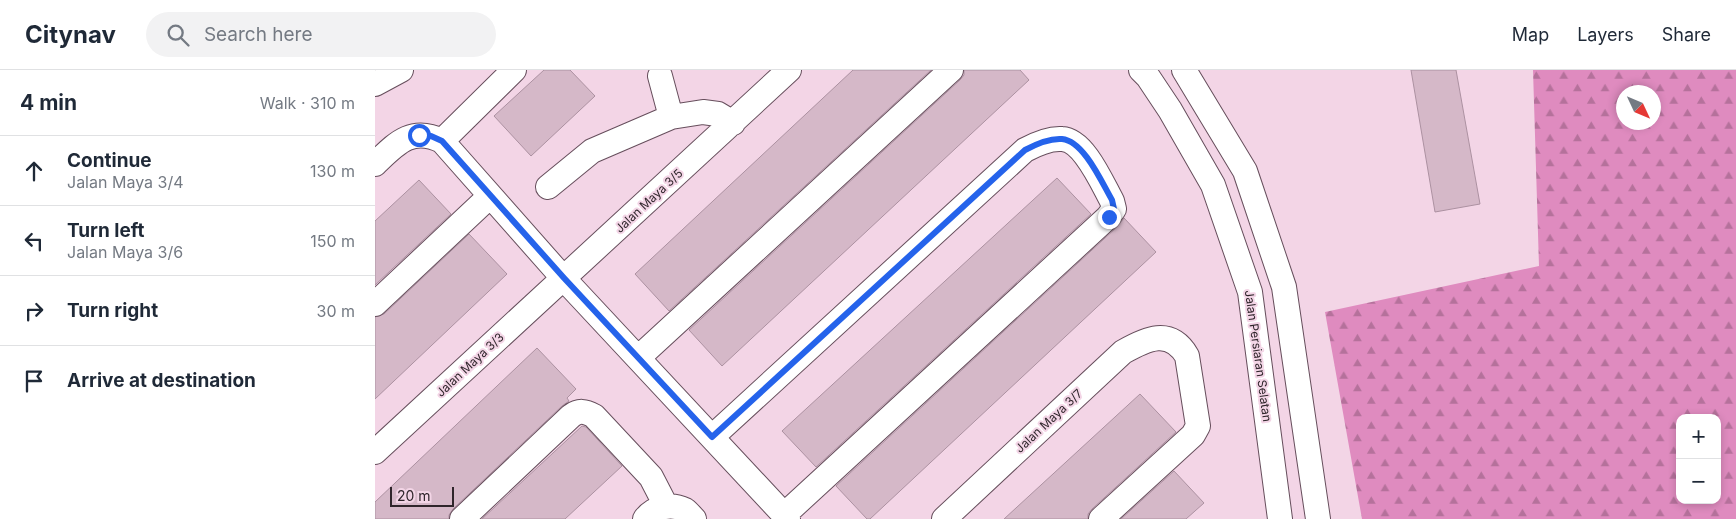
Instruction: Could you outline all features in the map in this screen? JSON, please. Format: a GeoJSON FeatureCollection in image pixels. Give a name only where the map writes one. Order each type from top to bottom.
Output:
{"type":"FeatureCollection","features":[{"type":"Feature","properties":{"kind":"street"},"geometry":{"type":"LineString","coordinates":[[375,84],[401,70]]}},
{"type":"Feature","properties":{"kind":"street"},"geometry":{"type":"LineString","coordinates":[[442,141],[514,70]]}},
{"type":"Feature","properties":{"kind":"street","name":"Jalan Maya 3/5"},"geometry":{"type":"LineString","coordinates":[[564,278],[789,70]]}},
{"type":"Feature","properties":{"kind":"street"},"geometry":{"type":"LineString","coordinates":[[638,358],[951,70]]}},
{"type":"Feature","properties":{"kind":"street","name":"Jalan Persiaran Selatan"},"geometry":{"type":"LineString","coordinates":[[1141,70],[1148,77],[1170,110],[1213,185],[1250,292],[1280,519]]}},
{"type":"Feature","properties":{"kind":"street"},"geometry":{"type":"LineString","coordinates":[[1184,70],[1245,171],[1284,287],[1319,519]]}},
{"type":"Feature","properties":{"kind":"street"},"geometry":{"type":"LineString","coordinates":[[660,76],[671,117]]}},
{"type":"Feature","properties":{"kind":"street"},"geometry":{"type":"LineString","coordinates":[[547,187],[591,151],[671,117],[703,112],[718,114],[733,123]]}},
{"type":"Feature","properties":{"kind":"street"},"geometry":{"type":"LineString","coordinates":[[375,164],[405,139],[419,135],[431,136],[442,141],[564,278],[786,517],[1109,217],[1114,209],[1112,200],[1084,154],[1076,144],[1063,139],[1043,142],[1025,150],[712,437]]}},
{"type":"Feature","properties":{"kind":"street"},"geometry":{"type":"LineString","coordinates":[[375,304],[490,196]]}},
{"type":"Feature","properties":{"kind":"street","name":"Jalan Maya 3/3"},"geometry":{"type":"LineString","coordinates":[[375,452],[564,278]]}},
{"type":"Feature","properties":{"kind":"street","name":"Jalan Maya 3/7"},"geometry":{"type":"LineString","coordinates":[[944,519],[1123,352],[1151,338],[1173,341],[1182,348],[1187,356],[1198,426],[1193,435],[1101,519]]}},
{"type":"Feature","properties":{"kind":"street"},"geometry":{"type":"LineString","coordinates":[[462,519],[571,416],[576,412],[583,411],[593,416],[651,477],[654,512],[685,510],[693,519]]}},
{"type":"Feature","properties":{"kind":"green space"},"geometry":{"type":"Polygon","coordinates":[[[1533,70],[1736,70],[1736,519],[1362,519],[1325,312],[1539,266],[1533,70]]]}},
{"type":"Feature","properties":{"kind":"building"},"geometry":{"type":"Polygon","coordinates":[[[544,70],[570,70],[595,96],[531,156],[494,116],[544,70]]]}},
{"type":"Feature","properties":{"kind":"building"},"geometry":{"type":"Polygon","coordinates":[[[853,70],[931,70],[669,311],[635,274],[853,70]]]}},
{"type":"Feature","properties":{"kind":"building"},"geometry":{"type":"Polygon","coordinates":[[[964,70],[1020,70],[1029,80],[722,366],[689,330],[960,80],[964,75],[964,70]]]}},
{"type":"Feature","properties":{"kind":"building"},"geometry":{"type":"Polygon","coordinates":[[[1411,70],[1456,70],[1480,204],[1435,212],[1411,70]]]}},
{"type":"Feature","properties":{"kind":"building"},"geometry":{"type":"Polygon","coordinates":[[[1057,178],[1091,214],[816,467],[782,431],[1057,178]]]}},
{"type":"Feature","properties":{"kind":"building"},"geometry":{"type":"Polygon","coordinates":[[[419,180],[451,214],[375,285],[375,221],[419,180]]]}},
{"type":"Feature","properties":{"kind":"building"},"geometry":{"type":"Polygon","coordinates":[[[1124,218],[1156,252],[870,519],[867,519],[836,486],[1117,227],[1124,218]]]}},
{"type":"Feature","properties":{"kind":"building"},"geometry":{"type":"Polygon","coordinates":[[[469,234],[507,274],[375,399],[375,317],[384,314],[469,234]]]}},
{"type":"Feature","properties":{"kind":"building"},"geometry":{"type":"Polygon","coordinates":[[[537,348],[576,389],[567,398],[569,401],[453,509],[449,519],[375,519],[375,502],[537,348]]]}},
{"type":"Feature","properties":{"kind":"building"},"geometry":{"type":"Polygon","coordinates":[[[1140,394],[1176,432],[1092,509],[1088,514],[1088,519],[1004,519],[1140,394]]]}},
{"type":"Feature","properties":{"kind":"building"},"geometry":{"type":"Polygon","coordinates":[[[582,426],[586,427],[622,466],[565,519],[482,519],[582,426]]]}},
{"type":"Feature","properties":{"kind":"building"},"geometry":{"type":"Polygon","coordinates":[[[1174,471],[1204,503],[1186,519],[1121,519],[1174,471]]]}},
{"type":"Feature","properties":{"kind":"route"},"geometry":{"type":"LineString","coordinates":[[419,135],[431,136],[442,141],[564,278],[712,437],[1025,150],[1050,140],[1063,139],[1076,144],[1112,200],[1114,209],[1109,217]]}}]}
